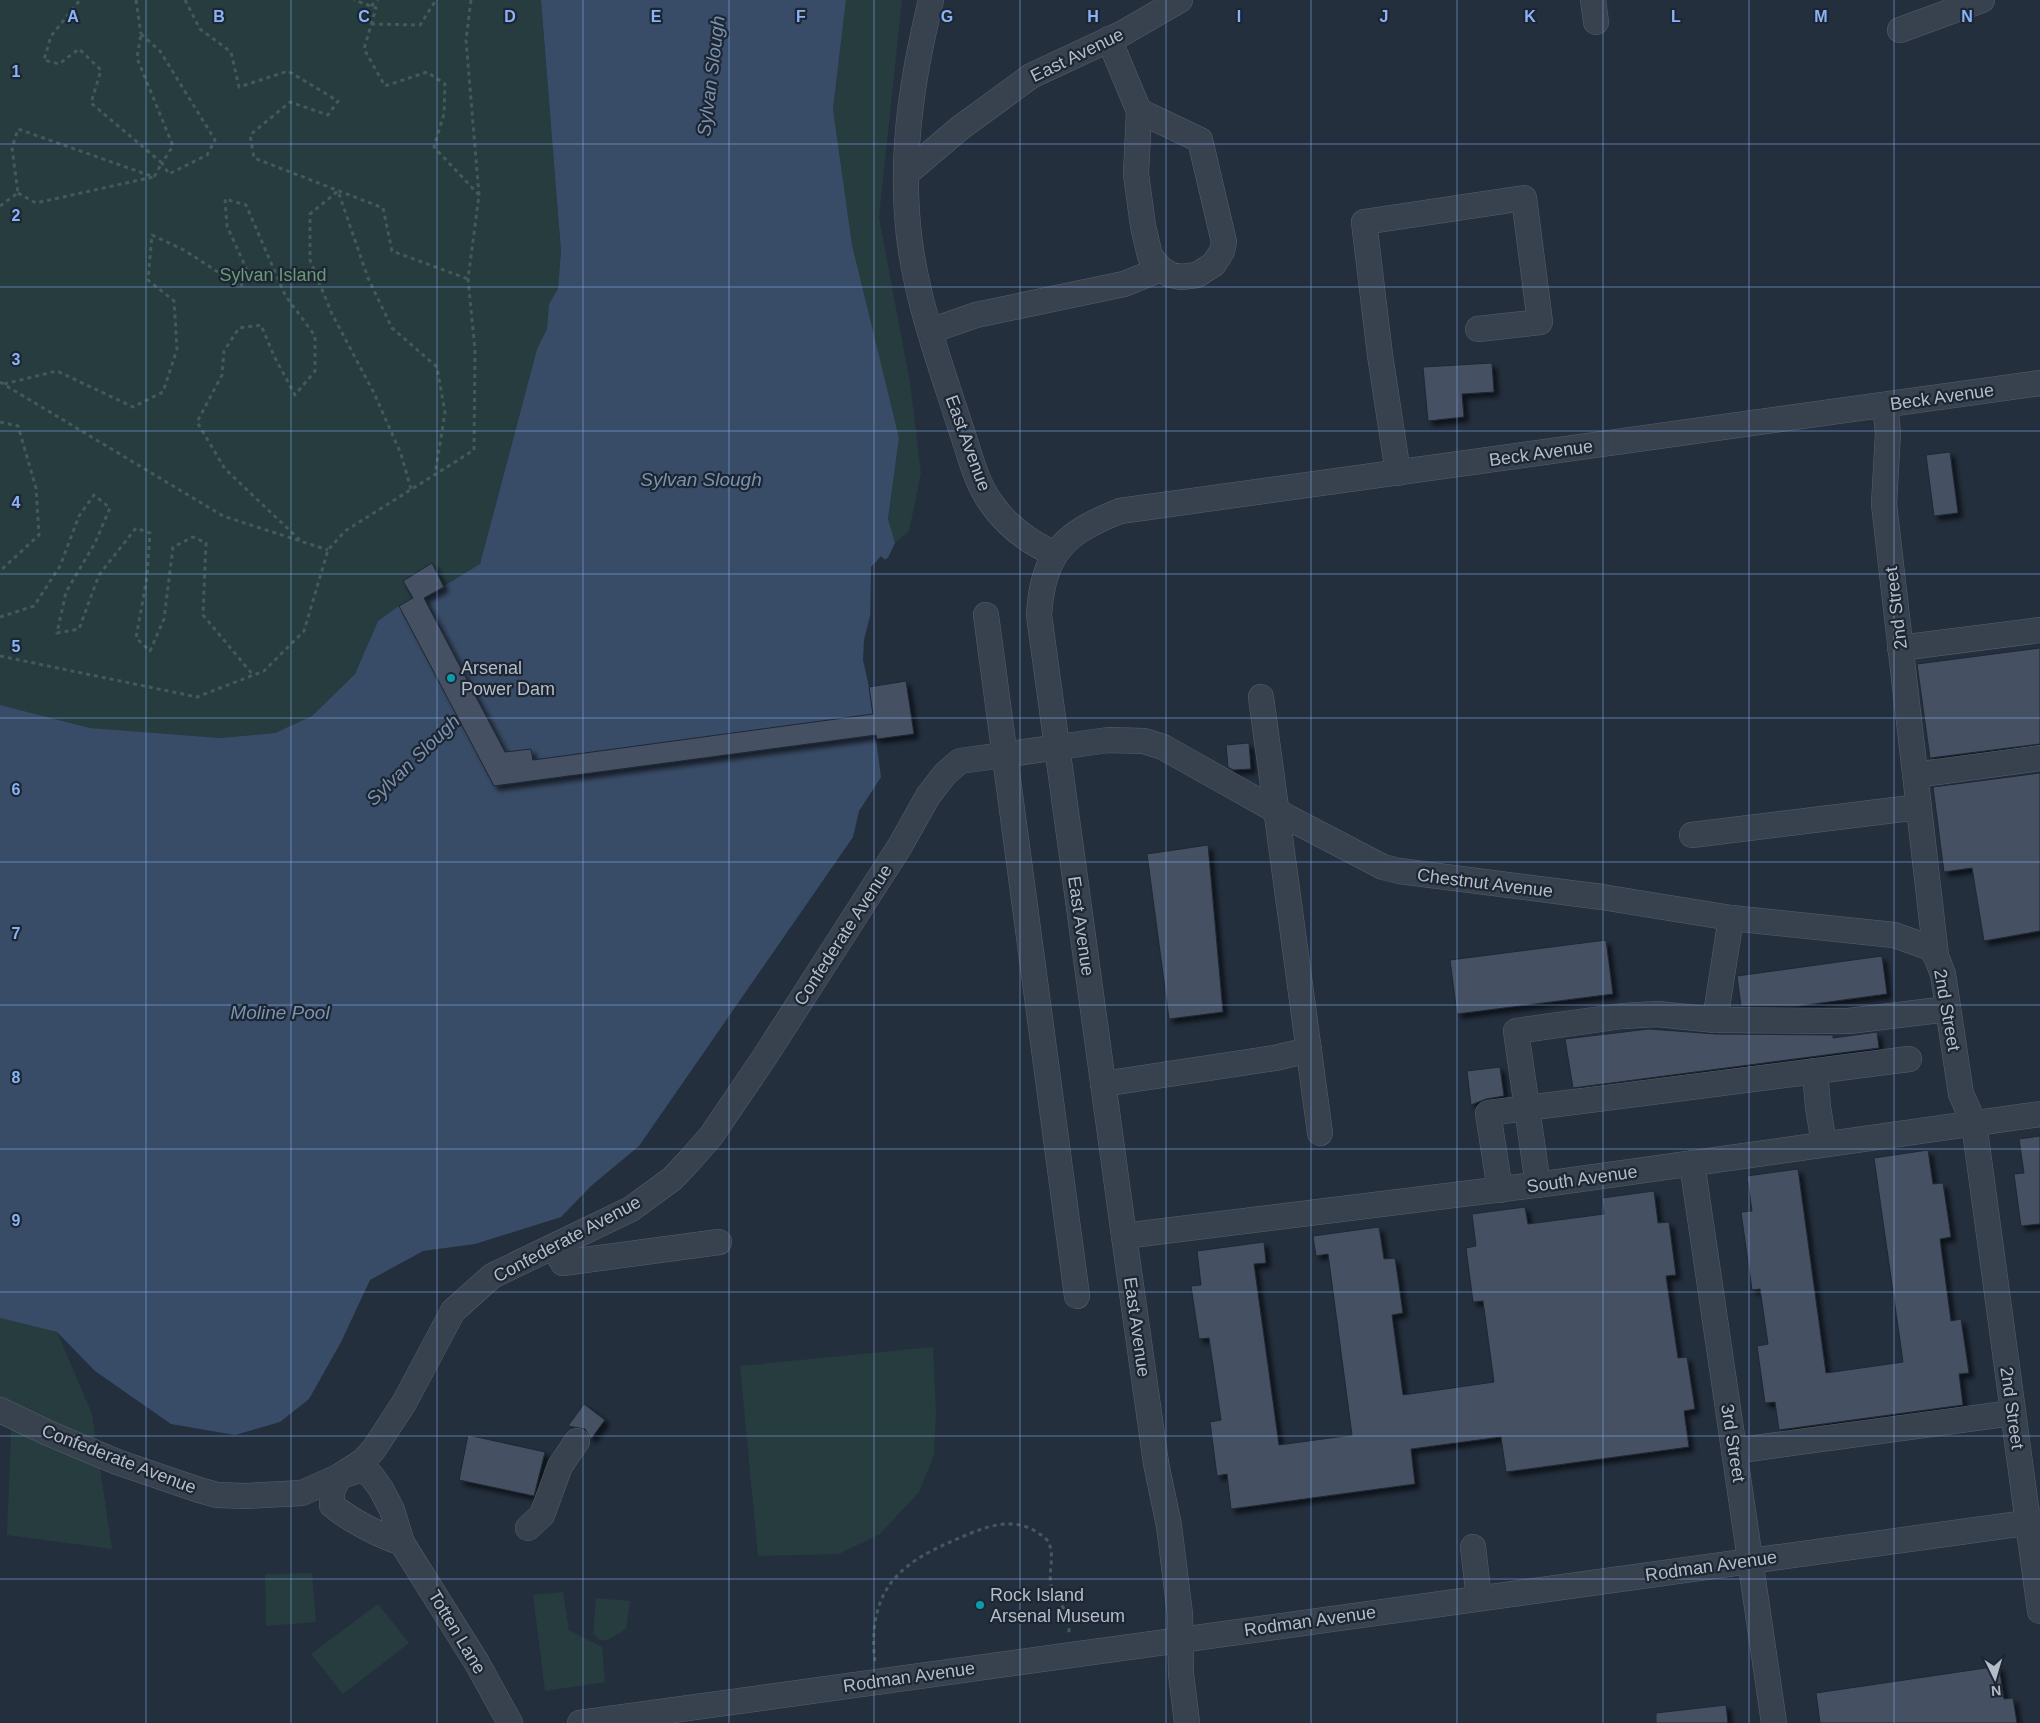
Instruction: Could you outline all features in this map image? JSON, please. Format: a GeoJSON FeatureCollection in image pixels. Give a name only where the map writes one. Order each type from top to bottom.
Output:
{"type":"FeatureCollection","features":[{"type":"Feature","properties":{"kind":"street","name":"East Avenue"},"geometry":{"type":"LineString","coordinates":[[931,0],[913,92],[907,140],[906,212],[909,244],[930,331],[975,471],[989,501],[1004,519],[1022,535],[1038,546],[1055,554],[1043,582],[1038,615],[1156,1463],[1169,1526],[1180,1614],[1179,1640],[1187,1723]]}},
{"type":"Feature","properties":{"kind":"street","name":"East Avenue"},"geometry":{"type":"LineString","coordinates":[[907,173],[960,128],[1031,76],[1110,39],[1180,0]]}},
{"type":"Feature","properties":{"kind":"street"},"geometry":{"type":"LineString","coordinates":[[1900,30],[1982,0]]}},
{"type":"Feature","properties":{"kind":"street"},"geometry":{"type":"LineString","coordinates":[[1110,39],[1139,110],[1136,174],[1143,226],[1150,256],[1161,269],[1181,277],[1197,275],[1214,264],[1222,251],[1224,242],[1222,223],[1200,140],[1139,110]]}},
{"type":"Feature","properties":{"kind":"street"},"geometry":{"type":"LineString","coordinates":[[1398,473],[1380,355],[1364,222],[1524,198],[1540,322],[1478,329]]}},
{"type":"Feature","properties":{"kind":"street"},"geometry":{"type":"LineString","coordinates":[[930,331],[976,315],[1124,284],[1161,269]]}},
{"type":"Feature","properties":{"kind":"street","name":"Beck Avenue"},"geometry":{"type":"LineString","coordinates":[[1055,554],[1063,542],[1078,530],[1120,511],[2040,383]]}},
{"type":"Feature","properties":{"kind":"street","name":"2nd Street"},"geometry":{"type":"LineString","coordinates":[[1885,404],[1888,433],[1884,504],[1936,956],[1943,974],[1961,1094],[1974,1123],[2012,1413],[2034,1522],[2040,1611]]}},
{"type":"Feature","properties":{"kind":"street"},"geometry":{"type":"LineString","coordinates":[[986,615],[1077,1296]]}},
{"type":"Feature","properties":{"kind":"street"},"geometry":{"type":"LineString","coordinates":[[1900,648],[2040,630]]}},
{"type":"Feature","properties":{"kind":"street"},"geometry":{"type":"LineString","coordinates":[[1261,697],[1320,1133]]}},
{"type":"Feature","properties":{"kind":"street","name":"Chestnut Avenue"},"geometry":{"type":"LineString","coordinates":[[1057,748],[1108,740],[1144,741],[1163,748],[1276,810],[1398,872],[1602,897],[1731,918],[1894,935],[1931,948],[1936,956]]}},
{"type":"Feature","properties":{"kind":"street","name":"Confederate Avenue"},"geometry":{"type":"LineString","coordinates":[[0,1410],[48,1433],[117,1462],[165,1480],[217,1495],[276,1496],[302,1494],[340,1476],[363,1461],[374,1450],[404,1403],[453,1311],[492,1276],[554,1248],[631,1209],[672,1179],[711,1136],[764,1058],[900,846],[928,796],[945,774],[960,761],[1057,748]]}},
{"type":"Feature","properties":{"kind":"street"},"geometry":{"type":"LineString","coordinates":[[1915,775],[2040,758]]}},
{"type":"Feature","properties":{"kind":"street"},"geometry":{"type":"LineString","coordinates":[[1692,835],[1919,807]]}},
{"type":"Feature","properties":{"kind":"street"},"geometry":{"type":"LineString","coordinates":[[1715,1020],[1731,918]]}},
{"type":"Feature","properties":{"kind":"street"},"geometry":{"type":"LineString","coordinates":[[1538,1185],[1516,1031],[1622,1016],[1658,1014],[1715,1020],[1849,1021],[1948,1009]]}},
{"type":"Feature","properties":{"kind":"street"},"geometry":{"type":"LineString","coordinates":[[1103,1084],[1266,1059],[1308,1050]]}},
{"type":"Feature","properties":{"kind":"street"},"geometry":{"type":"LineString","coordinates":[[1500,1190],[1488,1113],[1909,1059]]}},
{"type":"Feature","properties":{"kind":"street"},"geometry":{"type":"LineString","coordinates":[[1815,1071],[1824,1144]]}},
{"type":"Feature","properties":{"kind":"street","name":"South Avenue"},"geometry":{"type":"LineString","coordinates":[[1124,1236],[1538,1185],[2040,1114]]}},
{"type":"Feature","properties":{"kind":"street","name":"3rd Street"},"geometry":{"type":"LineString","coordinates":[[1692,1163],[1774,1723]]}},
{"type":"Feature","properties":{"kind":"street"},"geometry":{"type":"LineString","coordinates":[[554,1248],[563,1263],[719,1242]]}},
{"type":"Feature","properties":{"kind":"street"},"geometry":{"type":"LineString","coordinates":[[1734,1451],[2012,1413]]}},
{"type":"Feature","properties":{"kind":"street"},"geometry":{"type":"LineString","coordinates":[[528,1528],[542,1515],[560,1466],[577,1440]]}},
{"type":"Feature","properties":{"kind":"street","name":"Totten Lane"},"geometry":{"type":"LineString","coordinates":[[340,1476],[360,1470],[371,1475],[392,1510],[402,1543],[478,1663],[510,1723]]}},
{"type":"Feature","properties":{"kind":"street"},"geometry":{"type":"LineString","coordinates":[[340,1476],[332,1490],[332,1505],[340,1513],[386,1538],[402,1543]]}},
{"type":"Feature","properties":{"kind":"street","name":"Rodman Avenue"},"geometry":{"type":"LineString","coordinates":[[580,1723],[2034,1522]]}},
{"type":"Feature","properties":{"kind":"street"},"geometry":{"type":"LineString","coordinates":[[1473,1547],[1480,1598]]}},
{"type":"Feature","properties":{"kind":"path"},"geometry":{"type":"LineString","coordinates":[[80,0],[51,36],[44,60],[59,64],[79,49],[101,70],[92,103],[162,163],[169,174],[207,155],[215,140],[160,52],[141,34]]}},
{"type":"Feature","properties":{"kind":"path"},"geometry":{"type":"LineString","coordinates":[[18,193],[36,204],[154,177],[173,146],[137,58],[141,34],[136,0]]}},
{"type":"Feature","properties":{"kind":"path"},"geometry":{"type":"LineString","coordinates":[[184,0],[200,29],[231,52],[239,87],[288,71],[338,102],[328,115],[290,102],[250,135],[254,158],[383,208],[392,251],[468,279]]}},
{"type":"Feature","properties":{"kind":"path"},"geometry":{"type":"LineString","coordinates":[[354,0],[376,8],[364,48],[385,86],[427,72],[445,84],[444,114],[434,148],[479,195]]}},
{"type":"Feature","properties":{"kind":"path"},"geometry":{"type":"LineString","coordinates":[[371,6],[378,0]]}},
{"type":"Feature","properties":{"kind":"path"},"geometry":{"type":"LineString","coordinates":[[372,24],[420,25],[436,0]]}},
{"type":"Feature","properties":{"kind":"path"},"geometry":{"type":"LineString","coordinates":[[0,656],[198,697],[264,671],[304,631],[328,550],[345,531],[474,450],[475,350],[468,279],[479,195],[466,40],[471,0]]}},
{"type":"Feature","properties":{"kind":"path"},"geometry":{"type":"LineString","coordinates":[[18,193],[12,148],[18,130],[154,177]]}},
{"type":"Feature","properties":{"kind":"path"},"geometry":{"type":"LineString","coordinates":[[338,191],[368,278],[392,328],[437,367],[444,413],[434,475]]}},
{"type":"Feature","properties":{"kind":"path"},"geometry":{"type":"LineString","coordinates":[[338,191],[310,214],[310,260],[332,314],[374,393],[401,454],[411,489]]}},
{"type":"Feature","properties":{"kind":"path"},"geometry":{"type":"LineString","coordinates":[[0,206],[18,193]]}},
{"type":"Feature","properties":{"kind":"path"},"geometry":{"type":"LineString","coordinates":[[2,383],[57,371],[133,407],[163,392],[178,349],[174,301],[148,280],[152,235],[184,250],[241,287],[246,268],[227,226],[225,199],[246,205],[286,295],[315,336],[315,371],[295,395],[274,356],[261,325],[239,328],[224,351],[222,375],[197,422],[225,469],[302,542]]}},
{"type":"Feature","properties":{"kind":"path"},"geometry":{"type":"LineString","coordinates":[[2,383],[223,516],[328,550]]}},
{"type":"Feature","properties":{"kind":"path"},"geometry":{"type":"LineString","coordinates":[[0,422],[18,426],[36,488],[39,535],[0,571]]}},
{"type":"Feature","properties":{"kind":"path"},"geometry":{"type":"LineString","coordinates":[[0,617],[34,606],[60,566],[79,516],[94,495],[110,508],[96,543],[66,592],[57,633],[79,629],[99,575],[136,528],[150,533],[148,577],[136,638],[150,651],[164,619],[173,547],[193,537],[206,543],[203,615],[253,675]]}},
{"type":"Feature","properties":{"kind":"path"},"geometry":{"type":"LineString","coordinates":[[878,1681],[873,1647],[874,1629],[881,1600],[894,1579],[920,1556],[971,1532],[990,1526],[1012,1524],[1030,1528],[1046,1538],[1052,1551],[1050,1573],[1052,1587],[1067,1615],[1072,1654]]}},
{"type":"Feature","properties":{"kind":"green space","name":"Sylvan Island"},"geometry":{"type":"Polygon","coordinates":[[[0,0],[541,0],[561,251],[558,290],[549,304],[547,329],[537,349],[480,564],[424,598],[378,621],[355,674],[312,716],[275,733],[220,738],[90,728],[0,705],[0,0]]]}},
{"type":"Feature","properties":{"kind":"green space"},"geometry":{"type":"Polygon","coordinates":[[[846,0],[902,0],[879,217],[910,383],[921,473],[909,531],[895,543],[888,520],[899,438],[852,245],[833,109],[846,0]]]}},
{"type":"Feature","properties":{"kind":"green space"},"geometry":{"type":"Polygon","coordinates":[[[0,1318],[57,1332],[92,1414],[112,1549],[7,1535],[12,1409],[0,1407],[0,1318]]]}},
{"type":"Feature","properties":{"kind":"green space"},"geometry":{"type":"Polygon","coordinates":[[[933,1347],[936,1413],[934,1455],[919,1492],[880,1534],[839,1554],[758,1556],[740,1366],[933,1347]]]}},
{"type":"Feature","properties":{"kind":"green space"},"geometry":{"type":"Polygon","coordinates":[[[312,1573],[316,1622],[266,1626],[265,1574],[312,1573]]]}},
{"type":"Feature","properties":{"kind":"green space"},"geometry":{"type":"Polygon","coordinates":[[[563,1592],[569,1630],[602,1647],[605,1682],[545,1691],[533,1595],[563,1592]]]}},
{"type":"Feature","properties":{"kind":"green space"},"geometry":{"type":"Polygon","coordinates":[[[596,1598],[630,1601],[626,1629],[607,1640],[600,1640],[593,1634],[596,1598]]]}},
{"type":"Feature","properties":{"kind":"green space"},"geometry":{"type":"Polygon","coordinates":[[[378,1604],[409,1643],[343,1694],[311,1654],[378,1604]]]}},
{"type":"Feature","properties":{"kind":"water","name":"Moline Pool"},"geometry":{"type":"Polygon","coordinates":[[[541,0],[846,0],[833,109],[852,245],[899,438],[888,519],[895,543],[888,558],[871,567],[869,687],[881,777],[859,811],[853,837],[639,1146],[591,1186],[561,1217],[475,1244],[423,1251],[370,1280],[341,1342],[309,1399],[280,1422],[235,1435],[171,1424],[95,1371],[57,1332],[0,1318],[0,705],[90,728],[220,738],[275,733],[312,716],[355,674],[378,621],[399,606],[424,598],[480,564],[537,349],[547,329],[549,304],[558,289],[561,251],[541,0]]]}},
{"type":"Feature","properties":{"kind":"pier"},"geometry":{"type":"Polygon","coordinates":[[[897,541],[890,560],[873,569],[871,567],[881,556],[885,560],[888,558],[897,541]]]}},
{"type":"Feature","properties":{"kind":"pier"},"geometry":{"type":"Polygon","coordinates":[[[873,615],[872,687],[869,687],[863,660],[864,640],[870,616],[873,615]]]}},
{"type":"Feature","properties":{"kind":"building"},"geometry":{"type":"Polygon","coordinates":[[[1492,363],[1494,392],[1462,394],[1464,417],[1428,421],[1423,367],[1492,363]]]}},
{"type":"Feature","properties":{"kind":"building"},"geometry":{"type":"Polygon","coordinates":[[[1950,452],[1958,513],[1934,516],[1926,455],[1950,452]]]}},
{"type":"Feature","properties":{"kind":"building","name":"Arsenal Power Dam"},"geometry":{"type":"Polygon","coordinates":[[[432,563],[444,587],[424,598],[505,752],[531,749],[533,760],[873,714],[869,687],[906,681],[914,734],[877,739],[876,735],[494,786],[399,606],[413,598],[403,581],[432,563]]]}},
{"type":"Feature","properties":{"kind":"building"},"geometry":{"type":"Polygon","coordinates":[[[2040,648],[2040,744],[1930,758],[1917,664],[2040,648]]]}},
{"type":"Feature","properties":{"kind":"building"},"geometry":{"type":"Polygon","coordinates":[[[1249,743],[1251,769],[1233,770],[1228,767],[1226,745],[1249,743]]]}},
{"type":"Feature","properties":{"kind":"building"},"geometry":{"type":"Polygon","coordinates":[[[2040,773],[2040,931],[1984,941],[1972,868],[1944,872],[1933,787],[2040,773]]]}},
{"type":"Feature","properties":{"kind":"building"},"geometry":{"type":"Polygon","coordinates":[[[1208,845],[1223,1012],[1169,1019],[1147,854],[1208,845]]]}},
{"type":"Feature","properties":{"kind":"building"},"geometry":{"type":"Polygon","coordinates":[[[1606,940],[1613,994],[1457,1014],[1450,960],[1606,940]]]}},
{"type":"Feature","properties":{"kind":"building"},"geometry":{"type":"Polygon","coordinates":[[[1882,956],[1887,994],[1799,1006],[1741,1006],[1737,976],[1882,956]]]}},
{"type":"Feature","properties":{"kind":"building"},"geometry":{"type":"Polygon","coordinates":[[[1649,1029],[1715,1034],[1833,1035],[1833,1038],[1877,1032],[1879,1048],[1573,1088],[1565,1039],[1649,1029]]]}},
{"type":"Feature","properties":{"kind":"building"},"geometry":{"type":"Polygon","coordinates":[[[1500,1067],[1504,1096],[1486,1099],[1471,1105],[1467,1071],[1500,1067]]]}},
{"type":"Feature","properties":{"kind":"building"},"geometry":{"type":"Polygon","coordinates":[[[2040,1136],[2040,1224],[2021,1226],[2014,1174],[2024,1173],[2019,1139],[2040,1136]]]}},
{"type":"Feature","properties":{"kind":"building"},"geometry":{"type":"Polygon","coordinates":[[[1928,1150],[1933,1184],[1943,1183],[1951,1237],[1940,1239],[1951,1321],[1961,1319],[1969,1373],[1959,1374],[1963,1405],[1779,1430],[1775,1402],[1765,1403],[1757,1346],[1768,1344],[1760,1289],[1752,1290],[1741,1212],[1752,1211],[1747,1176],[1798,1169],[1826,1373],[1903,1362],[1874,1158],[1928,1150]]]}},
{"type":"Feature","properties":{"kind":"building"},"geometry":{"type":"Polygon","coordinates":[[[1654,1191],[1658,1223],[1669,1222],[1676,1275],[1666,1276],[1678,1358],[1687,1357],[1695,1409],[1684,1411],[1689,1447],[1506,1472],[1501,1437],[1411,1449],[1415,1484],[1231,1509],[1227,1474],[1217,1476],[1210,1422],[1221,1420],[1209,1338],[1199,1339],[1191,1286],[1201,1285],[1197,1251],[1264,1242],[1266,1263],[1254,1264],[1279,1445],[1352,1435],[1328,1254],[1316,1256],[1313,1236],[1379,1227],[1384,1259],[1395,1258],[1403,1313],[1392,1315],[1403,1395],[1494,1382],[1483,1301],[1473,1302],[1466,1248],[1476,1246],[1472,1214],[1525,1207],[1528,1224],[1604,1214],[1602,1198],[1654,1191]]]}},
{"type":"Feature","properties":{"kind":"building"},"geometry":{"type":"Polygon","coordinates":[[[584,1404],[605,1420],[591,1439],[585,1429],[568,1426],[584,1404]]]}},
{"type":"Feature","properties":{"kind":"building"},"geometry":{"type":"Polygon","coordinates":[[[468,1435],[545,1452],[534,1496],[459,1480],[468,1435]]]}},
{"type":"Feature","properties":{"kind":"building"},"geometry":{"type":"Polygon","coordinates":[[[1999,1666],[2004,1699],[2013,1698],[2017,1723],[1820,1723],[1816,1693],[1999,1666]]]}},
{"type":"Feature","properties":{"kind":"building"},"geometry":{"type":"Polygon","coordinates":[[[1726,1705],[1728,1723],[1656,1723],[1656,1713],[1726,1705]]]}},
{"type":"Feature","properties":{"kind":"place","name":"Arsenal Power Dam"},"geometry":{"type":"Point","coordinates":[451,678]}},
{"type":"Feature","properties":{"kind":"place","name":"Rock Island Arsenal Museum"},"geometry":{"type":"Point","coordinates":[980,1605]}},
{"type":"Feature","properties":{"kind":"water label","name":"Sylvan Slough"},"geometry":{"type":"Point","coordinates":[711,76]}},
{"type":"Feature","properties":{"kind":"water label","name":"Sylvan Slough"},"geometry":{"type":"Point","coordinates":[701,479]}},
{"type":"Feature","properties":{"kind":"water label","name":"Sylvan Slough"},"geometry":{"type":"Point","coordinates":[413,760]}}]}
